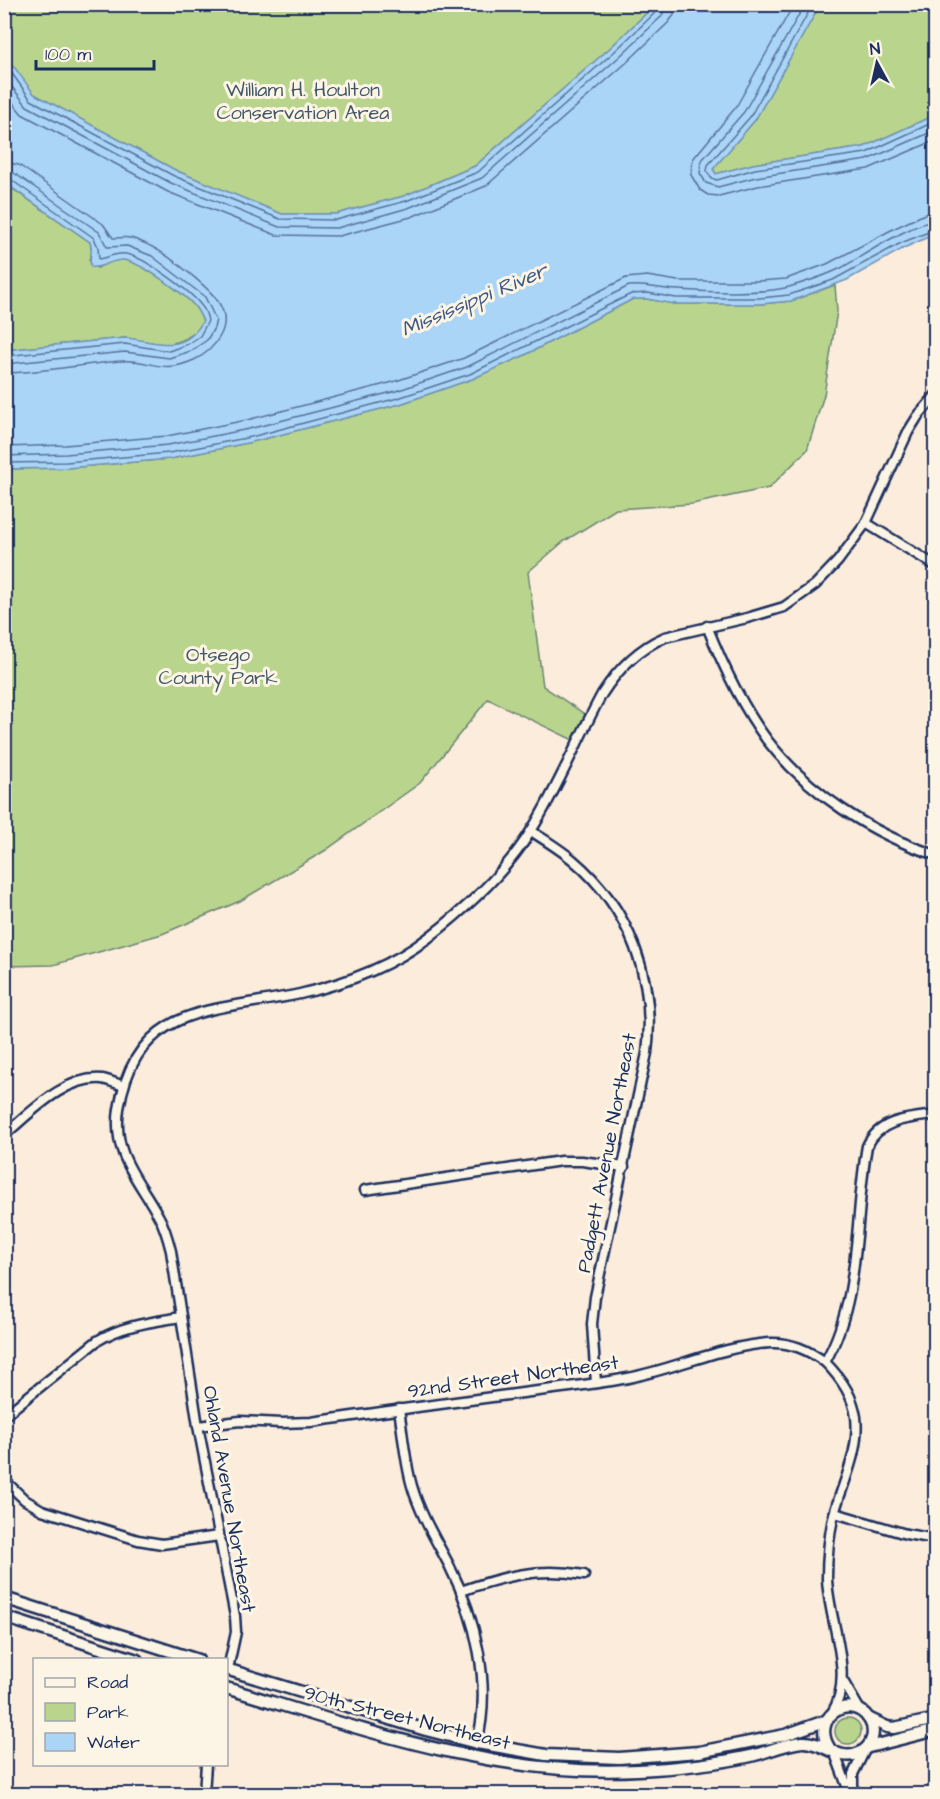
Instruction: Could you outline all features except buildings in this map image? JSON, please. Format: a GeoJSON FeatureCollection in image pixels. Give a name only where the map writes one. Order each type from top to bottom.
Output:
{"type":"FeatureCollection","features":[{"type":"Feature","properties":{"kind":"main road"},"geometry":{"type":"LineString","coordinates":[[4,1598],[195,1658]]}},
{"type":"Feature","properties":{"kind":"main road"},"geometry":{"type":"LineString","coordinates":[[4,1617],[134,1658]]}},
{"type":"Feature","properties":{"kind":"main road","name":"90th Street Northeast"},"geometry":{"type":"LineString","coordinates":[[228,1669],[426,1730],[477,1743],[512,1750],[583,1758],[645,1757],[729,1748],[785,1735],[828,1717]]}},
{"type":"Feature","properties":{"kind":"main road"},"geometry":{"type":"LineString","coordinates":[[228,1687],[245,1674]]}},
{"type":"Feature","properties":{"kind":"main road","name":"90th Street Northeast"},"geometry":{"type":"LineString","coordinates":[[228,1688],[410,1741],[473,1757],[525,1765],[578,1770],[638,1770],[701,1764],[749,1756],[803,1742],[832,1750]]}},
{"type":"Feature","properties":{"kind":"main road"},"geometry":{"type":"LineString","coordinates":[[936,1719],[894,1728],[887,1727],[850,1708],[842,1708],[828,1717],[825,1738],[832,1750],[850,1756],[867,1748],[936,1730]]}},
{"type":"Feature","properties":{"kind":"main road"},"geometry":{"type":"LineString","coordinates":[[864,1714],[873,1731],[867,1748]]}},
{"type":"Feature","properties":{"kind":"street","name":"Ohland Avenue Northeast"},"geometry":{"type":"LineString","coordinates":[[228,1665],[236,1632],[235,1616],[188,1371],[168,1236],[159,1216],[130,1171],[122,1154],[118,1119],[124,1086],[142,1050],[153,1037],[187,1016],[212,1008],[301,993],[341,983],[385,964],[425,940],[484,890],[531,831],[588,720],[613,677],[628,660],[653,642],[682,632],[768,613],[791,603],[815,585],[828,573],[866,523],[908,432],[936,395]]}},
{"type":"Feature","properties":{"kind":"street"},"geometry":{"type":"LineString","coordinates":[[866,523],[936,566]]}},
{"type":"Feature","properties":{"kind":"street"},"geometry":{"type":"LineString","coordinates":[[707,626],[720,658],[749,713],[768,741],[785,760],[811,784],[855,818],[882,834],[936,855]]}},
{"type":"Feature","properties":{"kind":"street","name":"Padgett Avenue Northeast"},"geometry":{"type":"LineString","coordinates":[[531,831],[571,858],[598,884],[623,920],[641,964],[647,990],[650,1033],[647,1053],[595,1297],[592,1324],[596,1383]]}},
{"type":"Feature","properties":{"kind":"street"},"geometry":{"type":"LineString","coordinates":[[4,1135],[58,1092],[70,1086],[100,1079],[124,1086]]}},
{"type":"Feature","properties":{"kind":"street"},"geometry":{"type":"LineString","coordinates":[[825,1362],[846,1310],[865,1158],[871,1139],[880,1129],[897,1121],[936,1115]]}},
{"type":"Feature","properties":{"kind":"street"},"geometry":{"type":"LineString","coordinates":[[365,1190],[561,1161],[582,1161],[624,1167]]}},
{"type":"Feature","properties":{"kind":"street"},"geometry":{"type":"LineString","coordinates":[[4,1416],[110,1333],[181,1317]]}},
{"type":"Feature","properties":{"kind":"street","name":"92nd Street Northeast"},"geometry":{"type":"LineString","coordinates":[[198,1426],[240,1421],[311,1422],[596,1383],[656,1371],[736,1348],[771,1343],[803,1348],[825,1362],[842,1381],[851,1397],[856,1418],[853,1457],[830,1532],[827,1581],[843,1680]]}},
{"type":"Feature","properties":{"kind":"street"},"geometry":{"type":"LineString","coordinates":[[399,1409],[412,1487],[461,1592],[474,1633],[481,1674],[482,1716],[477,1743]]}},
{"type":"Feature","properties":{"kind":"street"},"geometry":{"type":"LineString","coordinates":[[4,1480],[25,1500],[42,1510],[128,1538],[162,1544],[219,1536]]}},
{"type":"Feature","properties":{"kind":"street"},"geometry":{"type":"LineString","coordinates":[[835,1513],[906,1534],[936,1539]]}},
{"type":"Feature","properties":{"kind":"street"},"geometry":{"type":"LineString","coordinates":[[461,1592],[519,1574],[567,1572],[584,1575]]}},
{"type":"Feature","properties":{"kind":"street"},"geometry":{"type":"LineString","coordinates":[[843,1680],[864,1714]]}},
{"type":"Feature","properties":{"kind":"street"},"geometry":{"type":"LineString","coordinates":[[828,1717],[841,1694],[843,1680]]}},
{"type":"Feature","properties":{"kind":"street"},"geometry":{"type":"LineString","coordinates":[[851,1794],[854,1774],[867,1748]]}},
{"type":"Feature","properties":{"kind":"street"},"geometry":{"type":"LineString","coordinates":[[832,1750],[851,1794]]}},
{"type":"Feature","properties":{"kind":"street"},"geometry":{"type":"LineString","coordinates":[[204,1794],[206,1766]]}},
{"type":"Feature","properties":{"kind":"green space","name":"William H. Houlton Conservation Area"},"geometry":{"type":"Polygon","coordinates":[[[4,5],[655,5],[610,48],[475,166],[404,196],[336,214],[282,214],[177,171],[34,94],[17,72],[5,62],[4,5]]]}},
{"type":"Feature","properties":{"kind":"green space"},"geometry":{"type":"Polygon","coordinates":[[[820,5],[935,5],[935,115],[864,147],[753,164],[716,174],[713,169],[755,120],[820,5]]]}},
{"type":"Feature","properties":{"kind":"green space"},"geometry":{"type":"Polygon","coordinates":[[[4,183],[90,242],[92,252],[89,260],[97,268],[116,260],[131,262],[173,287],[191,302],[199,313],[203,321],[197,331],[185,339],[168,345],[125,338],[5,350],[4,183]]]}},
{"type":"Feature","properties":{"kind":"green space","name":"Otsego County Park"},"geometry":{"type":"Polygon","coordinates":[[[835,285],[837,311],[824,395],[807,450],[769,488],[692,504],[616,509],[563,542],[528,572],[543,686],[586,715],[573,740],[488,699],[420,783],[326,850],[240,901],[162,934],[53,965],[5,966],[4,469],[66,468],[170,459],[252,442],[400,404],[472,379],[525,355],[633,299],[675,304],[760,304],[791,301],[835,285]]]}},
{"type":"Feature","properties":{"kind":"green space"},"geometry":{"type":"Polygon","coordinates":[[[848,1718],[858,1721],[861,1731],[858,1741],[848,1744],[838,1741],[835,1731],[838,1721],[848,1718]]]}},
{"type":"Feature","properties":{"kind":"water","name":"Mississippi River"},"geometry":{"type":"Polygon","coordinates":[[[655,5],[820,5],[755,120],[713,169],[716,174],[753,164],[864,147],[935,115],[935,234],[904,248],[847,280],[791,301],[760,304],[675,304],[633,299],[525,355],[472,379],[400,404],[252,442],[170,459],[66,468],[5,469],[5,350],[125,338],[168,344],[177,343],[187,339],[203,321],[196,308],[183,295],[162,279],[139,266],[122,260],[91,267],[90,242],[5,183],[5,61],[15,68],[34,94],[177,171],[282,214],[336,214],[404,196],[475,166],[610,48],[655,5]]]}}]}
